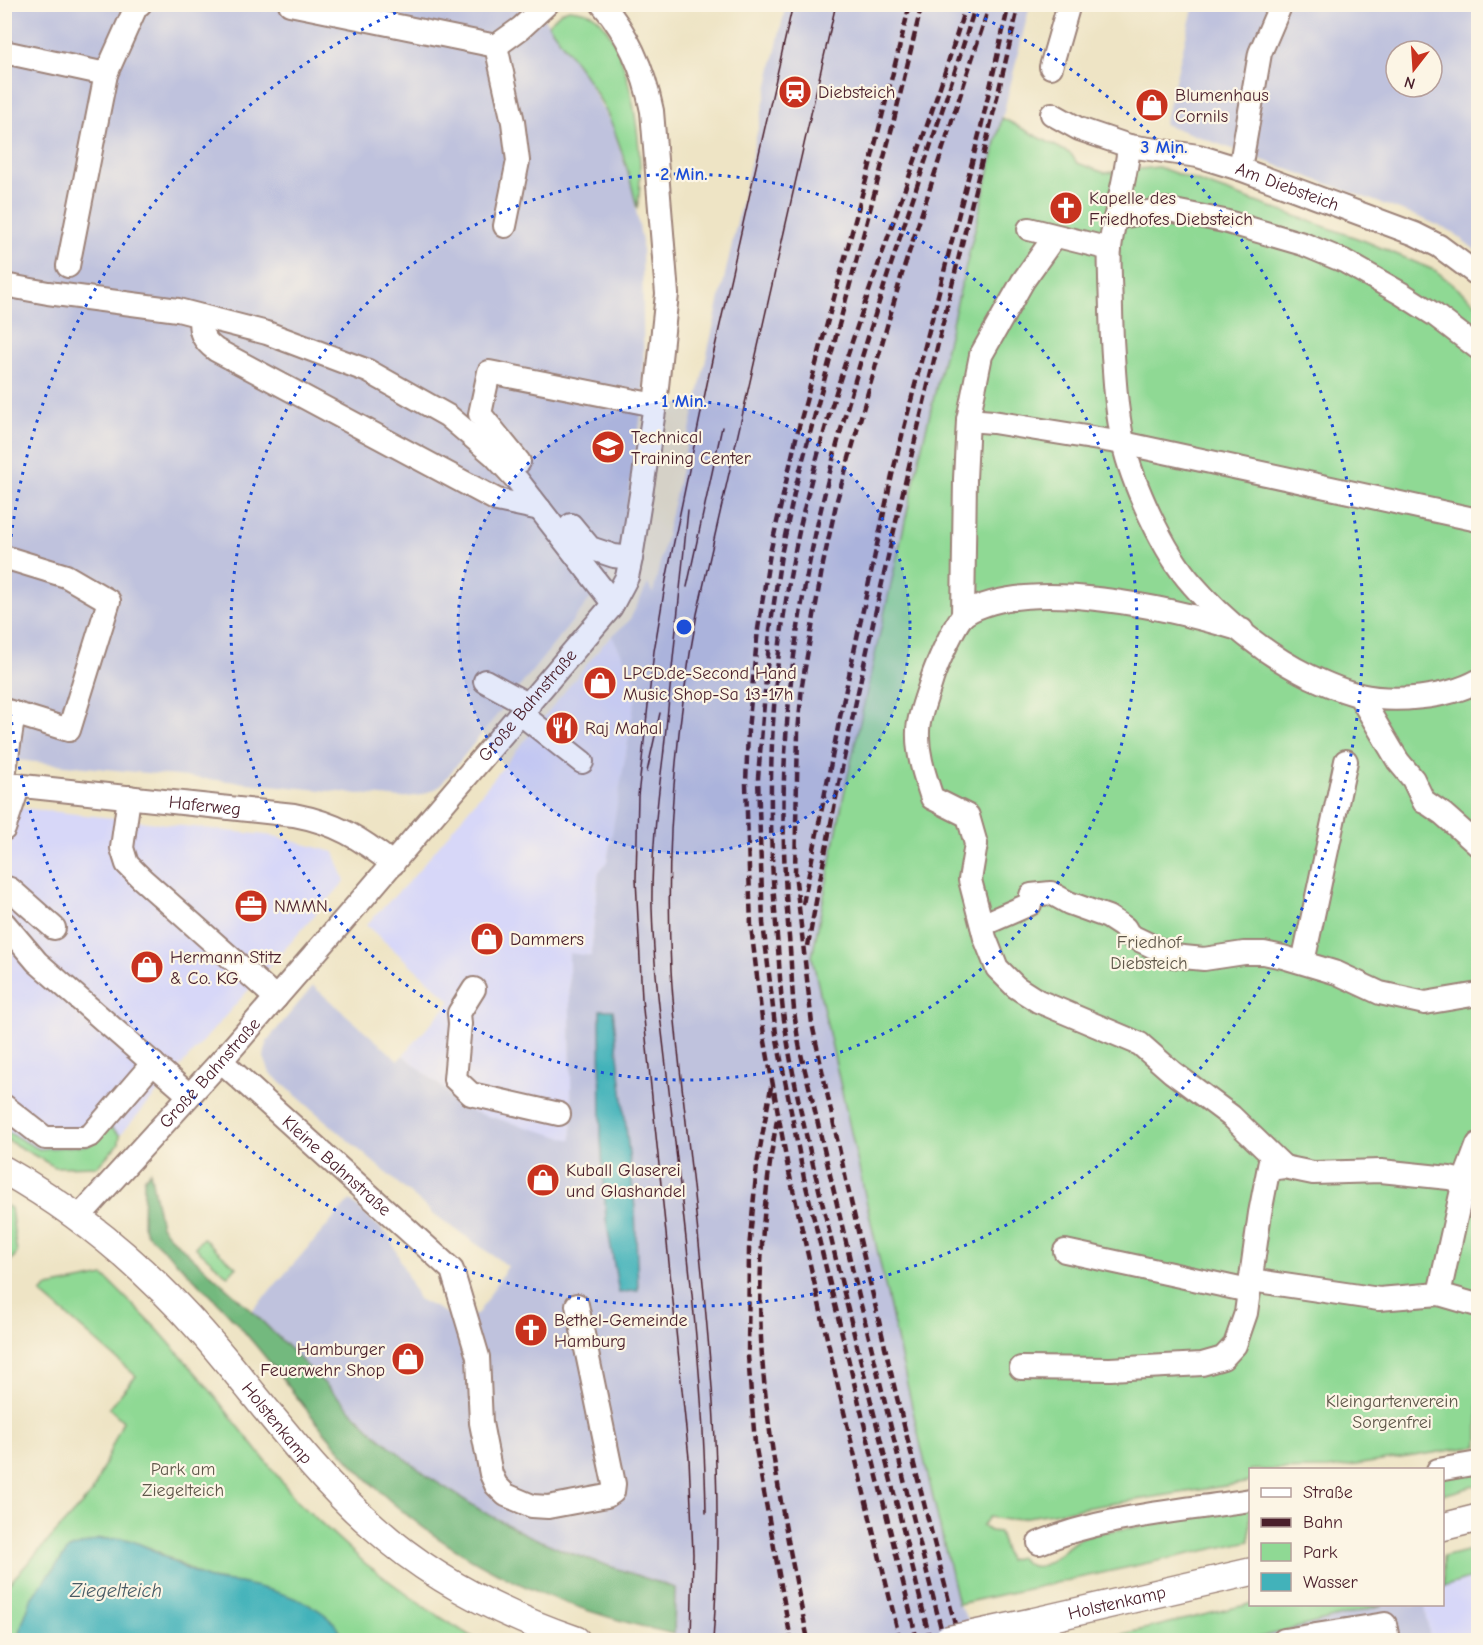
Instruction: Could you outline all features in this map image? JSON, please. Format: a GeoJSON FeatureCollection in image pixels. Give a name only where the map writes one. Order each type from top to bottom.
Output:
{"type":"FeatureCollection","features":[{"type":"Feature","properties":{"kind":"main road","name":"Holstenkamp"},"geometry":{"type":"LineString","coordinates":[[4,1170],[78,1218],[131,1262],[200,1330],[318,1473],[375,1529],[416,1560],[465,1592],[535,1626],[576,1641]]}},
{"type":"Feature","properties":{"kind":"main road"},"geometry":{"type":"LineString","coordinates":[[1444,1527],[1479,1518]]}},
{"type":"Feature","properties":{"kind":"main road","name":"Holstenkamp"},"geometry":{"type":"LineString","coordinates":[[947,1641],[1249,1572]]}},
{"type":"Feature","properties":{"kind":"street"},"geometry":{"type":"LineString","coordinates":[[68,266],[106,74],[136,7],[140,4]]}},
{"type":"Feature","properties":{"kind":"street"},"geometry":{"type":"LineString","coordinates":[[290,4],[496,46],[522,28],[547,4]]}},
{"type":"Feature","properties":{"kind":"street","name":"Große Bahnstraße"},"geometry":{"type":"LineString","coordinates":[[78,1218],[221,1061],[525,710],[613,603],[627,577],[655,405],[667,294],[652,111],[647,87],[639,62],[622,30],[602,4]]}},
{"type":"Feature","properties":{"kind":"street"},"geometry":{"type":"LineString","coordinates":[[1052,67],[1069,4]]}},
{"type":"Feature","properties":{"kind":"street"},"geometry":{"type":"LineString","coordinates":[[1240,169],[1260,52],[1281,4]]}},
{"type":"Feature","properties":{"kind":"street"},"geometry":{"type":"LineString","coordinates":[[496,46],[513,122],[518,161],[505,226]]}},
{"type":"Feature","properties":{"kind":"street"},"geometry":{"type":"LineString","coordinates":[[4,52],[106,74]]}},
{"type":"Feature","properties":{"kind":"street","name":"Am Diebsteich"},"geometry":{"type":"LineString","coordinates":[[1052,114],[1078,129],[1129,146],[1198,156],[1240,169],[1415,234],[1439,246],[1479,275]]}},
{"type":"Feature","properties":{"kind":"street"},"geometry":{"type":"LineString","coordinates":[[1129,146],[1127,171],[1110,249],[1114,376],[1123,443],[1145,506],[1178,565],[1210,604],[1284,664],[1321,682],[1359,695],[1379,698],[1421,698],[1444,694],[1479,681]]}},
{"type":"Feature","properties":{"kind":"street"},"geometry":{"type":"LineString","coordinates":[[1116,218],[1164,209],[1224,220],[1303,244],[1344,261],[1392,288],[1435,315],[1479,348]]}},
{"type":"Feature","properties":{"kind":"street"},"geometry":{"type":"LineString","coordinates":[[1029,229],[1110,249]]}},
{"type":"Feature","properties":{"kind":"street"},"geometry":{"type":"LineString","coordinates":[[1055,236],[1023,281],[981,355],[968,420],[963,616],[937,664],[917,729],[921,766],[932,798],[968,816],[981,845],[970,880],[997,968],[1016,987],[1056,1009],[1140,1044],[1250,1133],[1274,1164],[1313,1173],[1381,1170],[1471,1183]]}},
{"type":"Feature","properties":{"kind":"street"},"geometry":{"type":"LineString","coordinates":[[4,285],[178,310],[267,333],[368,371],[448,416],[495,455],[613,603]]}},
{"type":"Feature","properties":{"kind":"street"},"geometry":{"type":"LineString","coordinates":[[201,316],[200,329],[203,338],[216,350],[497,500],[540,509]]}},
{"type":"Feature","properties":{"kind":"street"},"geometry":{"type":"LineString","coordinates":[[631,558],[614,556],[590,548],[480,414],[489,372],[655,405]]}},
{"type":"Feature","properties":{"kind":"street"},"geometry":{"type":"LineString","coordinates":[[968,420],[1123,443],[1479,520]]}},
{"type":"Feature","properties":{"kind":"street"},"geometry":{"type":"LineString","coordinates":[[4,557],[66,576],[109,601],[69,730],[9,712],[10,782],[5,825]]}},
{"type":"Feature","properties":{"kind":"street"},"geometry":{"type":"LineString","coordinates":[[963,616],[1000,601],[1053,595],[1076,596],[1205,619],[1242,630]]}},
{"type":"Feature","properties":{"kind":"street"},"geometry":{"type":"LineString","coordinates":[[485,681],[525,710],[582,762]]}},
{"type":"Feature","properties":{"kind":"street"},"geometry":{"type":"LineString","coordinates":[[1359,695],[1398,761],[1413,779],[1424,801],[1479,845]]}},
{"type":"Feature","properties":{"kind":"street"},"geometry":{"type":"LineString","coordinates":[[1303,962],[1346,761]]}},
{"type":"Feature","properties":{"kind":"street","name":"Haferweg"},"geometry":{"type":"LineString","coordinates":[[10,782],[314,819],[333,825],[364,841],[393,864]]}},
{"type":"Feature","properties":{"kind":"street"},"geometry":{"type":"LineString","coordinates":[[129,797],[122,848],[127,864],[276,998]]}},
{"type":"Feature","properties":{"kind":"street"},"geometry":{"type":"LineString","coordinates":[[4,887],[10,889],[54,928]]}},
{"type":"Feature","properties":{"kind":"street"},"geometry":{"type":"LineString","coordinates":[[982,925],[1030,904],[1031,895],[1051,893],[1069,903],[1108,917],[1122,925],[1129,934],[1173,956],[1204,959],[1244,953],[1264,953],[1303,962],[1351,978],[1380,993],[1425,1003],[1479,994]]}},
{"type":"Feature","properties":{"kind":"street"},"geometry":{"type":"LineString","coordinates":[[4,923],[37,962],[189,1095]]}},
{"type":"Feature","properties":{"kind":"street"},"geometry":{"type":"LineString","coordinates":[[474,989],[459,1012],[455,1079],[471,1094],[560,1114]]}},
{"type":"Feature","properties":{"kind":"street","name":"Kleine Bahnstraße"},"geometry":{"type":"LineString","coordinates":[[221,1061],[452,1270],[478,1357],[482,1423],[491,1473],[496,1485],[506,1495],[532,1506],[559,1505],[607,1496],[613,1492],[614,1484],[577,1305]]}},
{"type":"Feature","properties":{"kind":"street"},"geometry":{"type":"LineString","coordinates":[[4,1106],[45,1138],[84,1138],[91,1135],[153,1063]]}},
{"type":"Feature","properties":{"kind":"street"},"geometry":{"type":"LineString","coordinates":[[1439,1294],[1471,1183],[1479,1144]]}},
{"type":"Feature","properties":{"kind":"street"},"geometry":{"type":"LineString","coordinates":[[1021,1368],[1110,1369],[1202,1364],[1223,1358],[1235,1344],[1246,1313],[1274,1164]]}},
{"type":"Feature","properties":{"kind":"street"},"geometry":{"type":"LineString","coordinates":[[1065,1251],[1379,1299],[1439,1294],[1477,1305]]}},
{"type":"Feature","properties":{"kind":"street"},"geometry":{"type":"LineString","coordinates":[[1251,1279],[1326,1276]]}},
{"type":"Feature","properties":{"kind":"street"},"geometry":{"type":"LineString","coordinates":[[1444,1469],[1479,1463]]}},
{"type":"Feature","properties":{"kind":"street"},"geometry":{"type":"LineString","coordinates":[[1039,1543],[1065,1532],[1092,1525],[1249,1500]]}},
{"type":"Feature","properties":{"kind":"street"},"geometry":{"type":"LineString","coordinates":[[1284,1641],[1385,1624],[1388,1641]]}},
{"type":"Feature","properties":{"kind":"shaded area"},"geometry":{"type":"Polygon","coordinates":[[[4,5],[532,5],[586,78],[612,126],[631,183],[642,242],[644,393],[619,563],[439,787],[421,795],[401,798],[5,759],[4,5]]]}},
{"type":"Feature","properties":{"kind":"shaded area"},"geometry":{"type":"Polygon","coordinates":[[[786,5],[1030,5],[921,450],[812,957],[958,1604],[983,1640],[674,1640],[675,1588],[567,1552],[523,1533],[482,1511],[427,1476],[374,1433],[252,1311],[350,1200],[389,1236],[418,1299],[456,1318],[477,1315],[508,1266],[435,1215],[270,1073],[264,1057],[267,1041],[313,986],[398,1060],[403,1055],[470,1111],[572,1140],[569,953],[591,956],[599,872],[607,862],[638,684],[612,636],[629,621],[648,584],[653,594],[786,5]]]}},
{"type":"Feature","properties":{"kind":"shaded area"},"geometry":{"type":"Polygon","coordinates":[[[1194,5],[1478,5],[1478,252],[1451,231],[1424,219],[1164,124],[1194,5]]]}},
{"type":"Feature","properties":{"kind":"shaded area","name":"Dammers"},"geometry":{"type":"Polygon","coordinates":[[[612,636],[638,684],[607,862],[599,872],[591,956],[569,954],[572,1141],[470,1111],[403,1055],[451,1001],[366,925],[414,876],[612,636]]]}},
{"type":"Feature","properties":{"kind":"shaded area"},"geometry":{"type":"Polygon","coordinates":[[[5,806],[274,836],[334,852],[345,881],[120,1135],[107,1124],[90,1145],[39,1149],[5,1130],[5,806]]]}},
{"type":"Feature","properties":{"kind":"shaded area"},"geometry":{"type":"Polygon","coordinates":[[[1478,1576],[1478,1640],[1430,1640],[1425,1606],[1444,1606],[1444,1587],[1478,1576]]]}},
{"type":"Feature","properties":{"kind":"shaded area"},"geometry":{"type":"Polygon","coordinates":[[[1376,1606],[1425,1606],[1430,1640],[1250,1640],[1376,1606]]]}},
{"type":"Feature","properties":{"kind":"green space"},"geometry":{"type":"Polygon","coordinates":[[[569,9],[595,16],[608,31],[619,52],[634,107],[638,136],[640,189],[637,208],[623,157],[607,113],[584,74],[548,24],[561,12],[569,9]]]}},
{"type":"Feature","properties":{"kind":"green space","name":"Friedhof Diebsteich"},"geometry":{"type":"Polygon","coordinates":[[[1002,118],[1071,154],[1077,163],[1105,173],[1158,167],[1365,241],[1436,271],[1478,305],[1478,1446],[1335,1468],[1249,1468],[1249,1482],[1008,1520],[989,1517],[982,1526],[990,1531],[999,1532],[1008,1560],[1019,1557],[1036,1567],[1045,1565],[1077,1540],[1091,1534],[1249,1507],[1249,1541],[958,1604],[812,957],[845,789],[921,450],[1002,118]]]}},
{"type":"Feature","properties":{"kind":"green space"},"geometry":{"type":"Polygon","coordinates":[[[107,1124],[120,1135],[119,1143],[98,1166],[55,1167],[5,1139],[4,1130],[39,1149],[89,1145],[107,1124]]]}},
{"type":"Feature","properties":{"kind":"green space"},"geometry":{"type":"Polygon","coordinates":[[[150,1171],[161,1226],[168,1235],[252,1311],[374,1433],[427,1476],[482,1511],[523,1533],[567,1552],[675,1588],[674,1634],[591,1612],[513,1581],[476,1562],[440,1539],[406,1514],[373,1485],[336,1446],[223,1308],[146,1233],[143,1225],[144,1179],[150,1171]]]}},
{"type":"Feature","properties":{"kind":"green space"},"geometry":{"type":"Polygon","coordinates":[[[5,1205],[11,1208],[17,1253],[5,1268],[5,1205]]]}},
{"type":"Feature","properties":{"kind":"green space"},"geometry":{"type":"Polygon","coordinates":[[[203,1238],[236,1267],[228,1276],[195,1247],[203,1238]]]}},
{"type":"Feature","properties":{"kind":"green space","name":"Park am Ziegelteich"},"geometry":{"type":"Polygon","coordinates":[[[104,1276],[158,1330],[202,1380],[297,1501],[366,1564],[424,1607],[477,1640],[343,1640],[310,1604],[242,1584],[205,1578],[153,1549],[124,1539],[99,1539],[22,1624],[19,1640],[5,1640],[4,1589],[92,1493],[123,1421],[109,1408],[136,1376],[41,1293],[48,1287],[104,1276]]]}},
{"type":"Feature","properties":{"kind":"green space"},"geometry":{"type":"Polygon","coordinates":[[[1478,1469],[1478,1485],[1444,1495],[1444,1475],[1478,1469]]]}},
{"type":"Feature","properties":{"kind":"green space"},"geometry":{"type":"Polygon","coordinates":[[[1478,1548],[1478,1576],[1444,1587],[1444,1557],[1478,1548]]]}},
{"type":"Feature","properties":{"kind":"green space"},"geometry":{"type":"Polygon","coordinates":[[[1249,1604],[1379,1606],[1250,1640],[1098,1640],[1249,1604]]]}},
{"type":"Feature","properties":{"kind":"water"},"geometry":{"type":"Polygon","coordinates":[[[600,1010],[613,1010],[635,1208],[638,1290],[619,1293],[606,1219],[601,1139],[600,1010]]]}},
{"type":"Feature","properties":{"kind":"water","name":"Ziegelteich"},"geometry":{"type":"Polygon","coordinates":[[[99,1539],[126,1539],[147,1547],[208,1579],[240,1583],[284,1594],[316,1608],[328,1617],[338,1628],[343,1640],[19,1640],[32,1597],[69,1549],[99,1539]]]}},
{"type":"Feature","properties":{"kind":"tram line"},"geometry":{"type":"LineString","coordinates":[[691,1640],[693,1554],[689,1458],[642,999],[636,879],[638,796],[654,651],[666,580],[712,360],[793,4]]}},
{"type":"Feature","properties":{"kind":"tram line"},"geometry":{"type":"LineString","coordinates":[[713,1640],[716,1577],[716,1452],[707,1327],[671,970],[669,880],[673,791],[683,702],[697,614],[836,4]]}},
{"type":"Feature","properties":{"kind":"tram line"},"geometry":{"type":"LineString","coordinates":[[687,587],[722,427]]}},
{"type":"Feature","properties":{"kind":"tram line"},"geometry":{"type":"LineString","coordinates":[[663,758],[688,510]]}},
{"type":"Feature","properties":{"kind":"tram line"},"geometry":{"type":"LineString","coordinates":[[647,772],[660,713]]}},
{"type":"Feature","properties":{"kind":"tram line"},"geometry":{"type":"LineString","coordinates":[[664,750],[654,848],[653,935],[694,1319],[705,1464],[706,1513]]}},
{"type":"Feature","properties":{"kind":"railway"},"geometry":{"type":"LineString","coordinates":[[900,1640],[843,1408],[788,1168],[764,1036],[751,926],[746,784],[748,730],[758,629],[770,553],[797,434],[869,169],[910,4]]}},
{"type":"Feature","properties":{"kind":"railway"},"geometry":{"type":"LineString","coordinates":[[917,1640],[804,1178],[776,1034],[763,923],[758,778],[770,630],[781,555],[795,489],[893,124],[922,4]]}},
{"type":"Feature","properties":{"kind":"railway"},"geometry":{"type":"LineString","coordinates":[[930,1640],[814,1167],[790,1059],[784,1022],[774,899],[772,754],[778,657],[793,561],[809,490],[849,350],[966,4]]}},
{"type":"Feature","properties":{"kind":"railway"},"geometry":{"type":"LineString","coordinates":[[944,1640],[799,1045],[786,896],[784,791],[786,738],[796,643],[812,550],[834,458],[859,366],[976,4]]}},
{"type":"Feature","properties":{"kind":"railway"},"geometry":{"type":"LineString","coordinates":[[959,1640],[896,1394],[812,1024],[795,872],[798,733],[802,685],[823,564],[837,500],[902,274],[990,4]]}},
{"type":"Feature","properties":{"kind":"railway"},"geometry":{"type":"LineString","coordinates":[[803,904],[892,475],[981,127],[1009,4]]}},
{"type":"Feature","properties":{"kind":"railway"},"geometry":{"type":"LineString","coordinates":[[808,946],[830,827],[880,591],[1019,4]]}},
{"type":"Feature","properties":{"kind":"railway"},"geometry":{"type":"LineString","coordinates":[[771,1087],[757,1165],[749,1249],[748,1356],[755,1443],[791,1640]]}},
{"type":"Feature","properties":{"kind":"railway"},"geometry":{"type":"LineString","coordinates":[[777,1120],[762,1238],[760,1298],[762,1357],[775,1464],[808,1640]]}},
{"type":"Feature","properties":{"kind":"place","name":"Diebsteich"},"geometry":{"type":"Point","coordinates":[795,92]}},
{"type":"Feature","properties":{"kind":"place","name":"Blumenhaus Cornils"},"geometry":{"type":"Point","coordinates":[1152,105]}},
{"type":"Feature","properties":{"kind":"place","name":"Kapelle des Friedhofes Diebsteich"},"geometry":{"type":"Point","coordinates":[1066,208]}},
{"type":"Feature","properties":{"kind":"place","name":"Technical Training Center"},"geometry":{"type":"Point","coordinates":[608,447]}},
{"type":"Feature","properties":{"kind":"place","name":"LPCD.de-Second Hand Music Shop-Sa 13-17h"},"geometry":{"type":"Point","coordinates":[600,683]}},
{"type":"Feature","properties":{"kind":"place","name":"Raj Mahal"},"geometry":{"type":"Point","coordinates":[562,728]}},
{"type":"Feature","properties":{"kind":"place","name":"NMMN"},"geometry":{"type":"Point","coordinates":[251,906]}},
{"type":"Feature","properties":{"kind":"place","name":"Dammers"},"geometry":{"type":"Point","coordinates":[487,939]}},
{"type":"Feature","properties":{"kind":"place","name":"Hermann Stitz & Co. KG"},"geometry":{"type":"Point","coordinates":[147,967]}},
{"type":"Feature","properties":{"kind":"place","name":"Kuball Glaserei und Glashandel"},"geometry":{"type":"Point","coordinates":[543,1180]}},
{"type":"Feature","properties":{"kind":"place","name":"Bethel-Gemeinde Hamburg"},"geometry":{"type":"Point","coordinates":[531,1330]}},
{"type":"Feature","properties":{"kind":"place","name":"Hamburger Feuerwehr Shop"},"geometry":{"type":"Point","coordinates":[408,1359]}},
{"type":"Feature","properties":{"kind":"park label","name":"Kleingartenverein Sorgenfrei"},"geometry":{"type":"Point","coordinates":[1392,1411]}}]}
